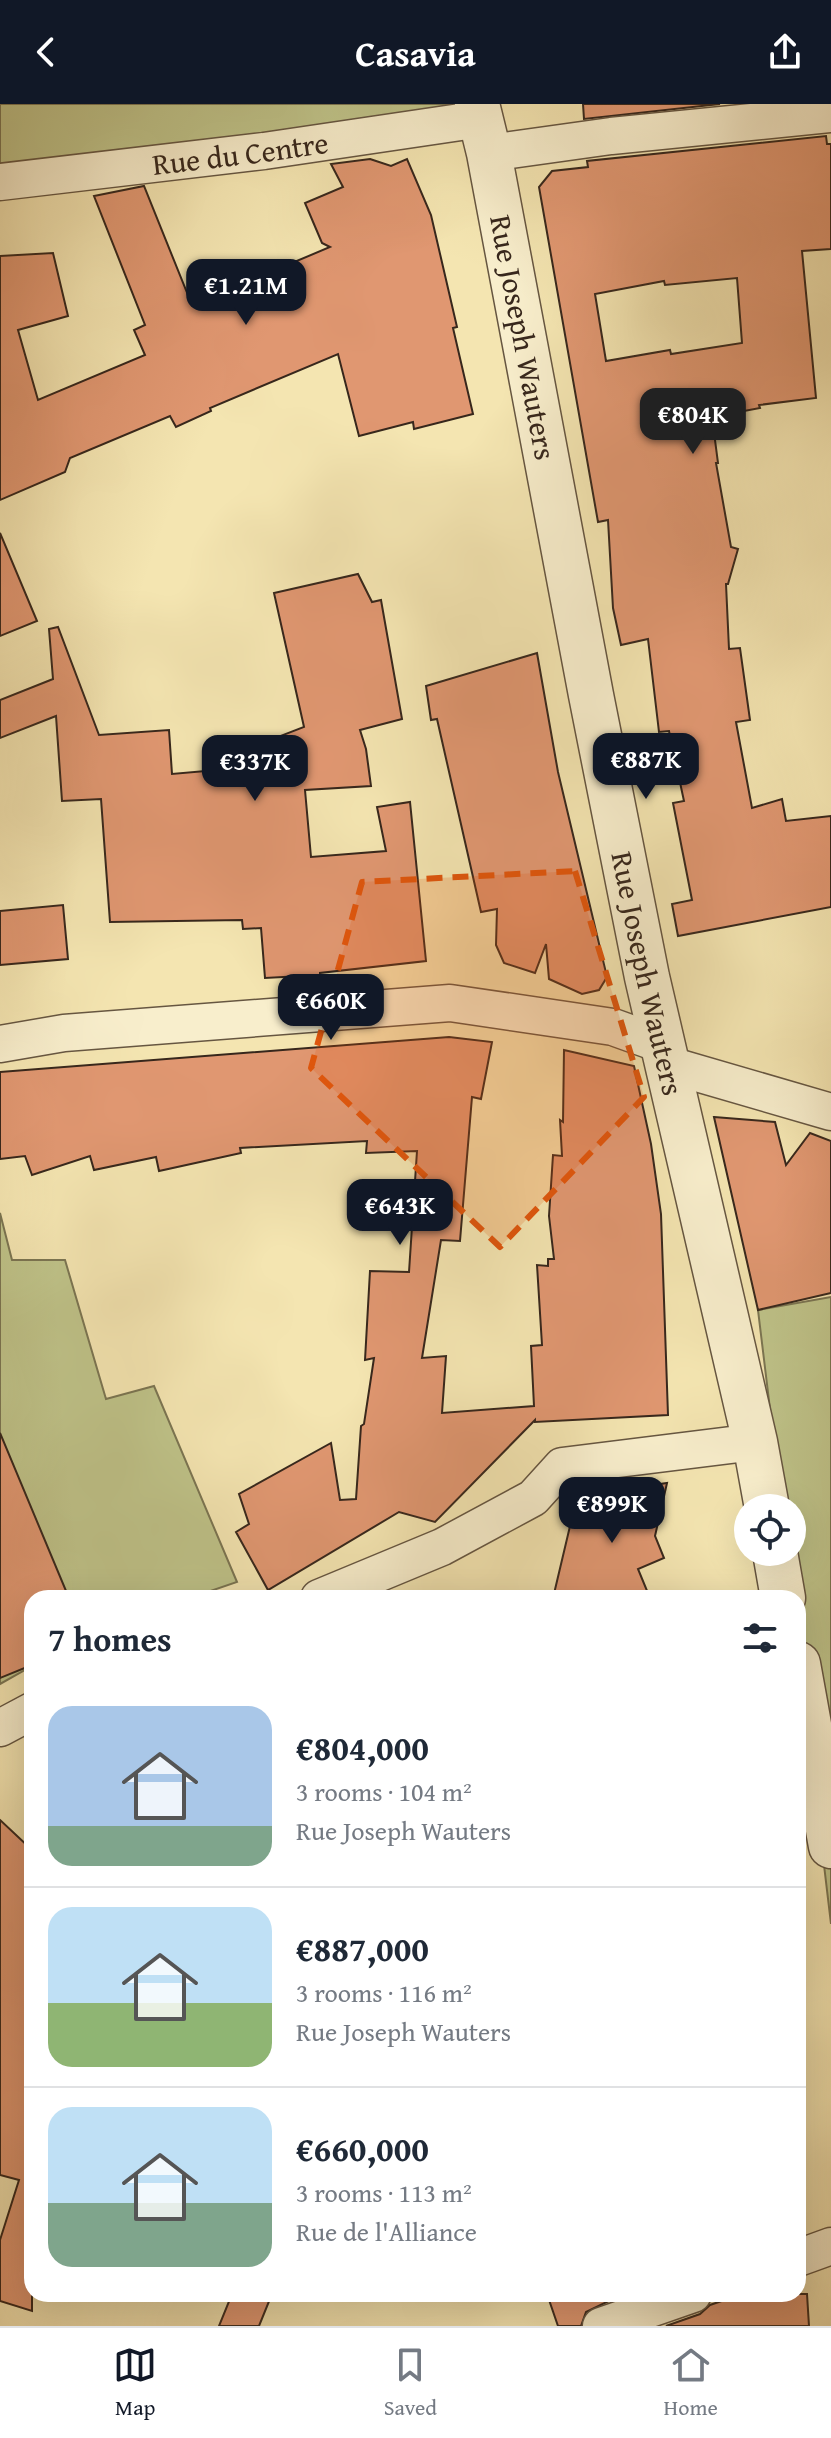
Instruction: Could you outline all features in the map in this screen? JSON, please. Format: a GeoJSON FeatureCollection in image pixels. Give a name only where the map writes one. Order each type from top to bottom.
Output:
{"type":"FeatureCollection","features":[{"type":"Feature","properties":{"kind":"street","name":"Rue du Centre"},"geometry":{"type":"LineString","coordinates":[[0,182],[482,125],[601,137],[831,114]]}},
{"type":"Feature","properties":{"kind":"street","name":"Rue Joseph Wauters"},"geometry":{"type":"LineString","coordinates":[[482,125],[647,977],[764,1494]]}},
{"type":"Feature","properties":{"kind":"street"},"geometry":{"type":"LineString","coordinates":[[0,1044],[64,1033],[450,1003],[613,1027],[665,1054],[831,1112]]}},
{"type":"Feature","properties":{"kind":"street"},"geometry":{"type":"LineString","coordinates":[[338,1590],[442,1547],[533,1498],[562,1466],[755,1442]]}},
{"type":"Feature","properties":{"kind":"street"},"geometry":{"type":"LineString","coordinates":[[777,1566],[782,1590]]}},
{"type":"Feature","properties":{"kind":"street"},"geometry":{"type":"LineString","coordinates":[[806,1708],[831,1846]]}},
{"type":"Feature","properties":{"kind":"street"},"geometry":{"type":"LineString","coordinates":[[0,1728],[24,1715]]}},
{"type":"Feature","properties":{"kind":"street"},"geometry":{"type":"LineString","coordinates":[[806,2255],[831,2246]]}},
{"type":"Feature","properties":{"kind":"street"},"geometry":{"type":"LineString","coordinates":[[601,2326],[670,2302]]}},
{"type":"Feature","properties":{"kind":"highlighted area"},"geometry":{"type":"Polygon","coordinates":[[[575,871],[644,1097],[500,1247],[311,1068],[362,882],[575,871]]]}},
{"type":"Feature","properties":{"kind":"green space"},"geometry":{"type":"Polygon","coordinates":[[[0,104],[477,104],[0,175],[0,104]]]}},
{"type":"Feature","properties":{"kind":"green space"},"geometry":{"type":"Polygon","coordinates":[[[0,1213],[12,1260],[65,1260],[106,1399],[154,1386],[237,1582],[214,1590],[24,1590],[24,1670],[0,1684],[0,1213]]]}},
{"type":"Feature","properties":{"kind":"green space"},"geometry":{"type":"Polygon","coordinates":[[[831,1297],[831,1924],[806,1713],[806,1590],[797,1590],[794,1566],[806,1566],[806,1494],[780,1494],[758,1310],[831,1297]]]}},
{"type":"Feature","properties":{"kind":"building"},"geometry":{"type":"Polygon","coordinates":[[[583,104],[720,104],[584,119],[583,104]]]}},
{"type":"Feature","properties":{"kind":"building"},"geometry":{"type":"Polygon","coordinates":[[[826,136],[827,144],[831,144],[831,249],[802,251],[816,398],[759,405],[760,408],[712,417],[716,463],[731,547],[738,549],[726,584],[729,649],[740,648],[750,720],[736,722],[752,808],[782,799],[786,821],[831,816],[831,907],[678,936],[672,904],[692,900],[673,803],[684,801],[669,731],[659,732],[648,639],[621,645],[613,608],[608,520],[598,522],[539,187],[552,171],[588,167],[587,161],[826,136]],[[737,278],[665,285],[664,281],[595,294],[606,361],[670,350],[671,354],[742,343],[737,278]]]}},
{"type":"Feature","properties":{"kind":"building"},"geometry":{"type":"Polygon","coordinates":[[[370,159],[391,166],[407,159],[431,215],[473,414],[414,429],[413,422],[359,436],[338,354],[210,408],[211,411],[176,427],[170,416],[70,458],[65,472],[0,500],[0,256],[53,253],[68,316],[18,330],[38,400],[145,355],[134,330],[145,325],[94,196],[144,186],[192,305],[330,247],[322,243],[305,203],[343,187],[331,164],[370,159]]]}},
{"type":"Feature","properties":{"kind":"building"},"geometry":{"type":"Polygon","coordinates":[[[0,533],[37,621],[0,636],[0,533]]]}},
{"type":"Feature","properties":{"kind":"building"},"geometry":{"type":"Polygon","coordinates":[[[358,574],[372,602],[381,600],[402,719],[360,730],[371,786],[305,790],[311,857],[386,851],[377,807],[410,802],[426,961],[320,975],[265,978],[261,928],[243,929],[242,920],[110,922],[101,799],[62,801],[56,716],[0,738],[0,700],[53,679],[49,629],[58,627],[99,735],[169,730],[172,774],[251,767],[252,747],[304,727],[274,593],[358,574]]]}},
{"type":"Feature","properties":{"kind":"building"},"geometry":{"type":"Polygon","coordinates":[[[537,653],[558,772],[607,977],[599,990],[582,994],[549,979],[546,944],[535,973],[504,963],[496,945],[497,909],[481,912],[437,719],[431,720],[426,686],[537,653]]]}},
{"type":"Feature","properties":{"kind":"building"},"geometry":{"type":"Polygon","coordinates":[[[63,905],[68,959],[0,965],[0,911],[63,905]]]}},
{"type":"Feature","properties":{"kind":"building"},"geometry":{"type":"Polygon","coordinates":[[[449,1037],[492,1042],[481,1099],[472,1097],[460,1241],[441,1240],[422,1358],[446,1356],[442,1413],[534,1406],[531,1346],[542,1345],[537,1265],[548,1266],[548,1259],[554,1259],[549,1216],[553,1155],[562,1156],[560,1120],[563,1122],[564,1050],[634,1066],[651,1144],[661,1214],[668,1415],[535,1420],[435,1522],[399,1512],[268,1590],[236,1532],[249,1524],[239,1494],[331,1443],[340,1500],[356,1499],[361,1426],[364,1424],[374,1358],[365,1360],[370,1271],[409,1272],[417,1151],[366,1153],[367,1141],[240,1148],[241,1153],[159,1171],[156,1157],[94,1170],[90,1156],[32,1175],[25,1156],[0,1159],[0,1072],[449,1037]]]}},
{"type":"Feature","properties":{"kind":"building"},"geometry":{"type":"Polygon","coordinates":[[[714,1117],[775,1122],[786,1165],[810,1133],[831,1141],[831,1293],[758,1310],[714,1117]]]}},
{"type":"Feature","properties":{"kind":"building"},"geometry":{"type":"Polygon","coordinates":[[[0,1433],[66,1590],[24,1590],[24,1668],[0,1678],[0,1433]]]}},
{"type":"Feature","properties":{"kind":"building"},"geometry":{"type":"Polygon","coordinates":[[[667,1483],[655,1536],[664,1558],[638,1569],[647,1590],[555,1590],[575,1505],[605,1492],[667,1483]]]}},
{"type":"Feature","properties":{"kind":"building"},"geometry":{"type":"Polygon","coordinates":[[[0,1820],[24,1842],[24,2302],[32,2302],[32,2311],[0,2301],[0,2240],[19,2180],[0,2175],[0,1820]]]}},
{"type":"Feature","properties":{"kind":"building"},"geometry":{"type":"Polygon","coordinates":[[[807,2294],[809,2326],[666,2326],[700,2314],[719,2302],[806,2302],[807,2294]]]}},
{"type":"Feature","properties":{"kind":"building"},"geometry":{"type":"Polygon","coordinates":[[[229,2302],[269,2302],[259,2326],[219,2326],[229,2302]]]}},
{"type":"Feature","properties":{"kind":"building"},"geometry":{"type":"Polygon","coordinates":[[[550,2302],[607,2302],[586,2312],[581,2326],[558,2326],[550,2302]]]}}]}
